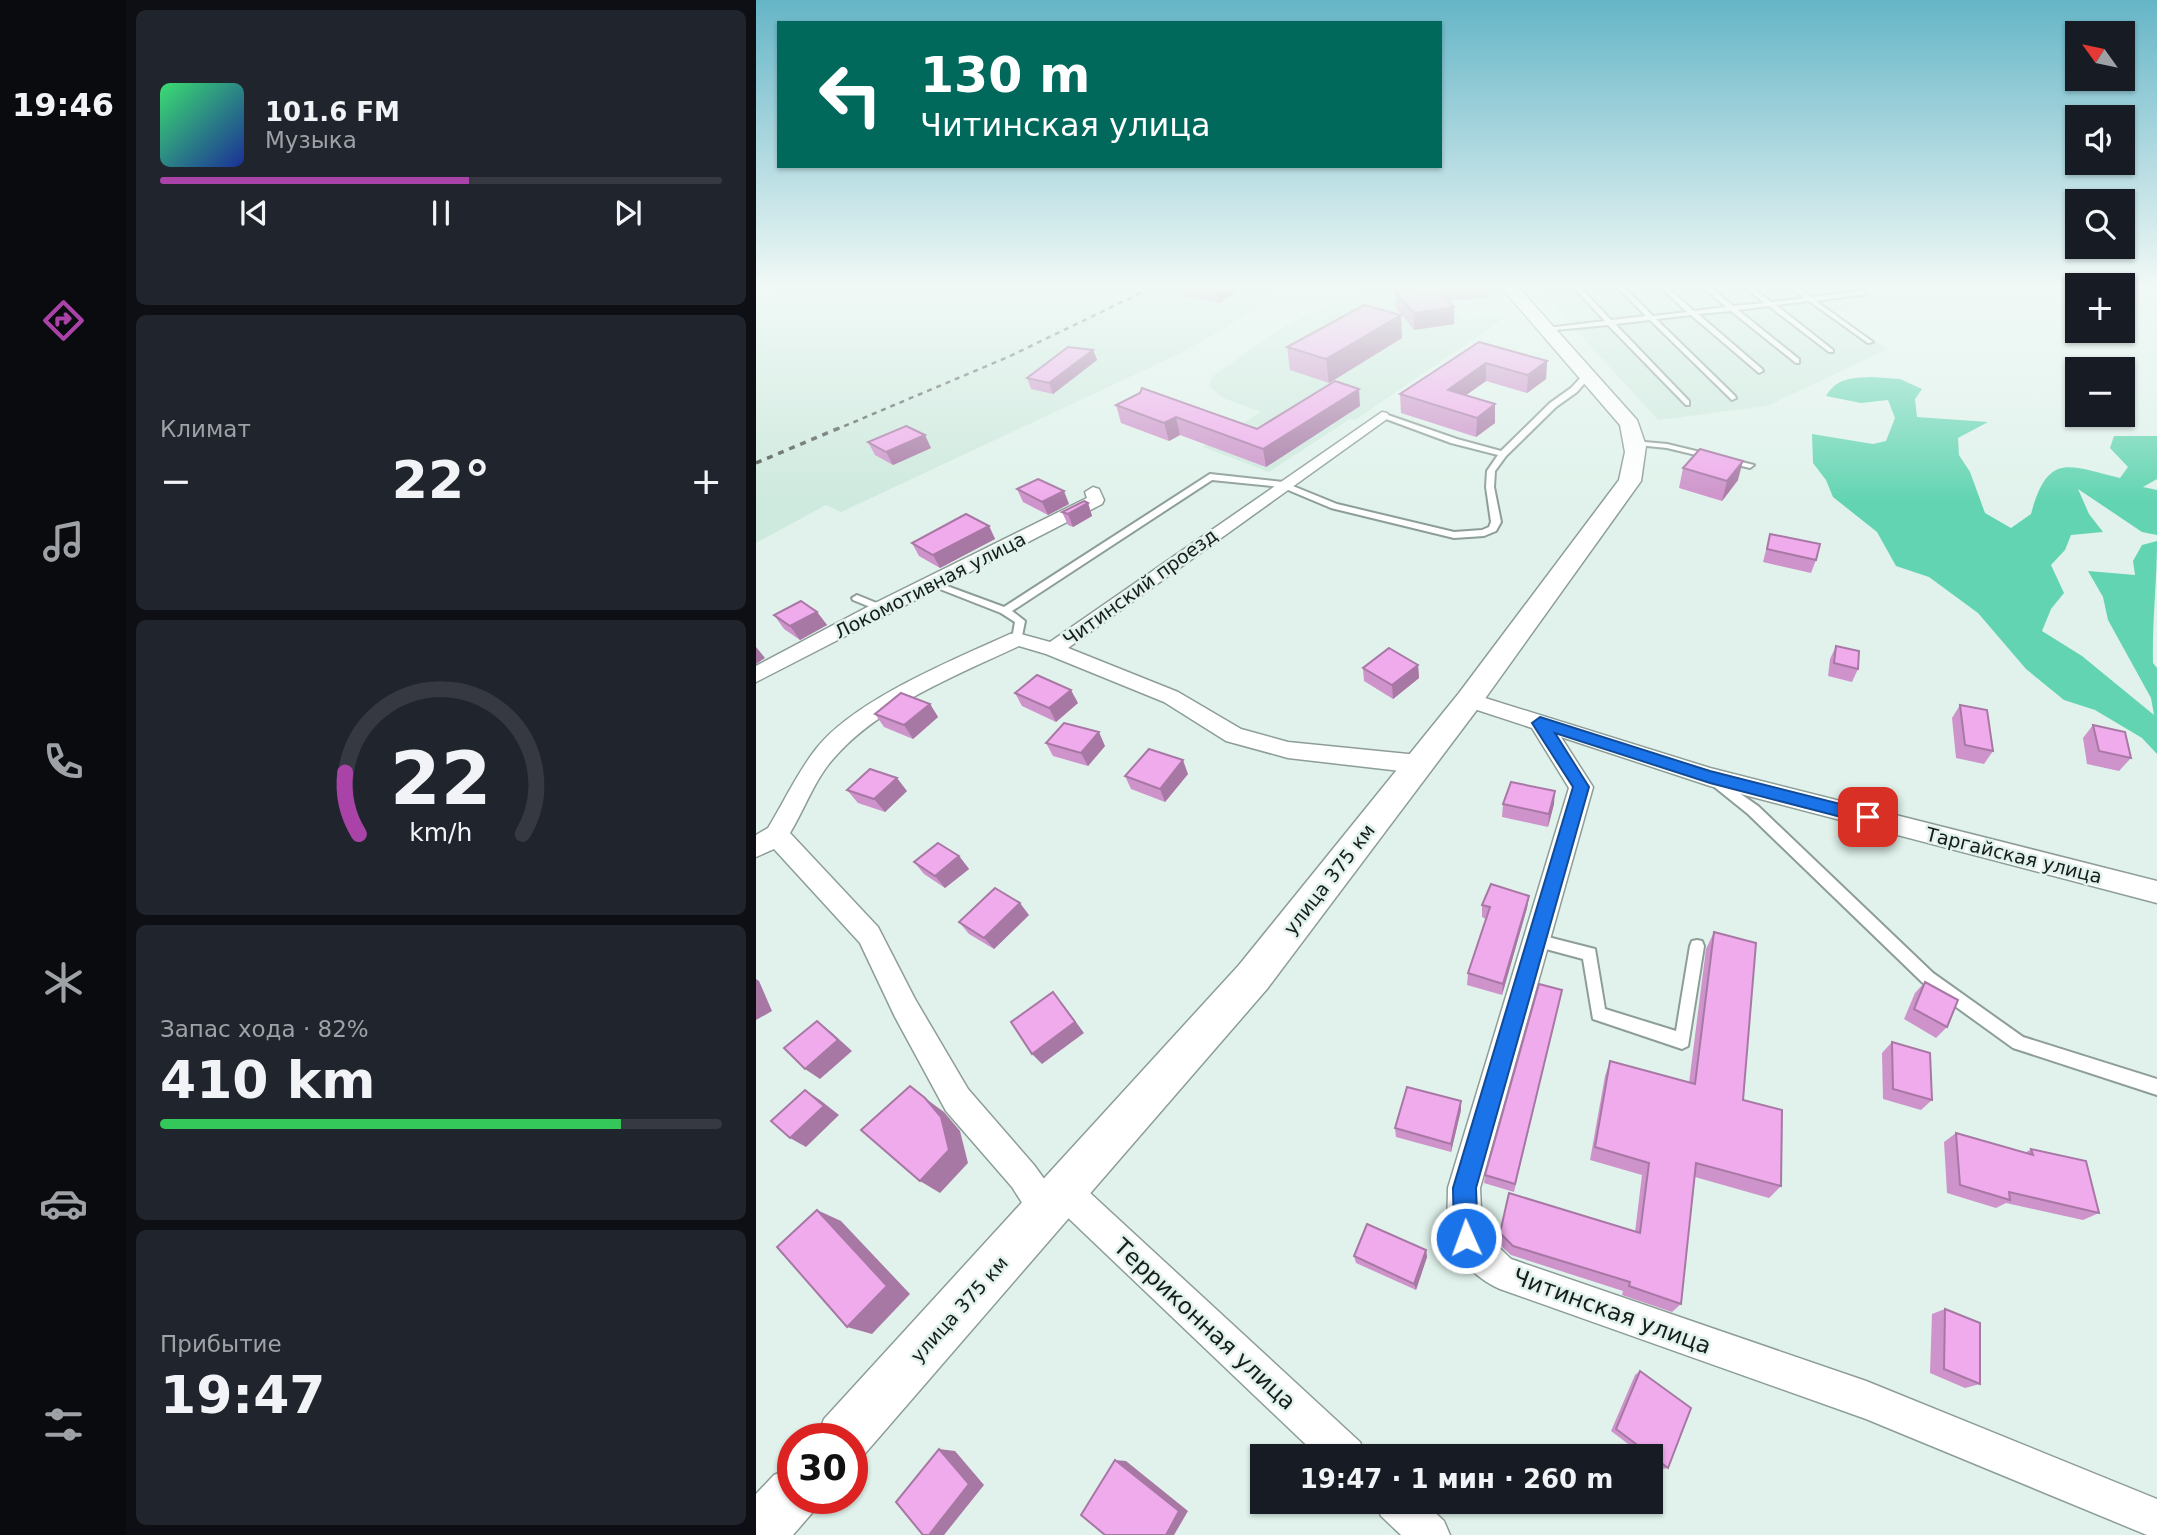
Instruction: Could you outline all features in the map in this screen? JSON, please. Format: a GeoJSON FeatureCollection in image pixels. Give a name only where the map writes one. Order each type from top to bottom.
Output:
{"type":"FeatureCollection","features":[{"type":"Feature","properties":{"kind":"main road"},"geometry":{"type":"LineString","coordinates":[[1572,359],[1622,414],[1637,443]]}},
{"type":"Feature","properties":{"kind":"main road","name":"улица 375 км"},"geometry":{"type":"LineString","coordinates":[[856,1423],[1253,977],[1469,699],[1630,481],[1637,443]]}},
{"type":"Feature","properties":{"kind":"main road"},"geometry":{"type":"LineString","coordinates":[[756,1535],[777,1512]]}},
{"type":"Feature","properties":{"kind":"street","name":"Читинский проезд"},"geometry":{"type":"LineString","coordinates":[[1017,639],[1053,649],[1382,416]]}},
{"type":"Feature","properties":{"kind":"street","name":"Локомотивная улица"},"geometry":{"type":"LineString","coordinates":[[756,675],[880,608],[1096,500],[1093,492]]}},
{"type":"Feature","properties":{"kind":"street"},"geometry":{"type":"LineString","coordinates":[[766,841],[824,754],[867,715],[949,670],[1017,639]]}},
{"type":"Feature","properties":{"kind":"street"},"geometry":{"type":"LineString","coordinates":[[1053,649],[1171,697],[1234,736],[1288,750],[1418,764]]}},
{"type":"Feature","properties":{"kind":"street","name":"Таргайская улица"},"geometry":{"type":"LineString","coordinates":[[1469,699],[1710,777],[2157,892]]}},
{"type":"Feature","properties":{"kind":"street","name":"Читинская улица"},"geometry":{"type":"LineString","coordinates":[[1540,723],[1581,787],[1464,1188],[1466,1238],[1500,1272],[1866,1400],[2157,1519]]}},
{"type":"Feature","properties":{"kind":"street","name":"Терриконная улица"},"geometry":{"type":"LineString","coordinates":[[766,841],[869,934],[905,1008],[957,1100],[1023,1176],[1332,1444]]}},
{"type":"Feature","properties":{"kind":"street"},"geometry":{"type":"LineString","coordinates":[[1408,1514],[1430,1535]]}},
{"type":"Feature","properties":{"kind":"lane"},"geometry":{"type":"LineString","coordinates":[[1646,359],[1686,402]]}},
{"type":"Feature","properties":{"kind":"lane"},"geometry":{"type":"LineString","coordinates":[[1694,359],[1732,398]]}},
{"type":"Feature","properties":{"kind":"lane"},"geometry":{"type":"LineString","coordinates":[[1745,359],[1759,371]]}},
{"type":"Feature","properties":{"kind":"lane"},"geometry":{"type":"LineString","coordinates":[[1005,611],[1210,477],[1283,485],[1335,506],[1454,536],[1472,536],[1493,529],[1496,522],[1490,487],[1491,471],[1503,454],[1587,376]]}},
{"type":"Feature","properties":{"kind":"lane"},"geometry":{"type":"LineString","coordinates":[[1382,416],[1454,441],[1503,454]]}},
{"type":"Feature","properties":{"kind":"lane"},"geometry":{"type":"LineString","coordinates":[[1637,443],[1667,446],[1750,465]]}},
{"type":"Feature","properties":{"kind":"lane"},"geometry":{"type":"LineString","coordinates":[[932,584],[1005,611],[1020,621],[1017,639]]}},
{"type":"Feature","properties":{"kind":"lane"},"geometry":{"type":"LineString","coordinates":[[857,598],[880,608]]}},
{"type":"Feature","properties":{"kind":"lane"},"geometry":{"type":"LineString","coordinates":[[1710,777],[1753,810],[1928,978],[2019,1043],[2157,1087]]}},
{"type":"Feature","properties":{"kind":"lane"},"geometry":{"type":"LineString","coordinates":[[1536,940],[1590,954],[1598,1014],[1682,1041],[1697,946]]}},
{"type":"Feature","properties":{"kind":"shaded area"},"geometry":{"type":"Polygon","coordinates":[[[756,359],[1169,359],[841,512],[826,505],[756,543],[756,359]]]}},
{"type":"Feature","properties":{"kind":"shaded area"},"geometry":{"type":"Polygon","coordinates":[[[1238,359],[1445,359],[1355,420],[1350,419],[1269,472],[1203,447],[1261,412],[1223,398],[1209,386],[1213,376],[1238,359]]]}},
{"type":"Feature","properties":{"kind":"shaded area"},"geometry":{"type":"Polygon","coordinates":[[[1602,359],[1868,359],[1767,406],[1658,420],[1602,359]]]}},
{"type":"Feature","properties":{"kind":"green space"},"geometry":{"type":"Polygon","coordinates":[[[1871,377],[1900,379],[1922,389],[1915,399],[1917,417],[1988,422],[1958,438],[1959,455],[1970,472],[1985,513],[2011,528],[2031,514],[2045,480],[2053,472],[2074,468],[2120,478],[2128,467],[2110,448],[2114,436],[2157,436],[2157,479],[2143,487],[2157,490],[2157,535],[2142,532],[2078,489],[2089,514],[2103,532],[2071,535],[2065,550],[2051,565],[2064,593],[2051,609],[2042,631],[2082,656],[2154,715],[2151,698],[2108,620],[2103,597],[2088,571],[2135,575],[2133,561],[2142,545],[2157,541],[2153,663],[2157,668],[2157,754],[2142,738],[2095,710],[2064,700],[2026,669],[1978,613],[1929,577],[1896,566],[1877,532],[1833,497],[1826,480],[1813,463],[1812,434],[1873,444],[1886,441],[1895,418],[1888,400],[1861,403],[1826,396],[1840,382],[1871,377]]]}},
{"type":"Feature","properties":{"kind":"building"},"geometry":{"type":"Polygon","coordinates":[[[1053,359],[1081,359],[1049,383],[1027,378],[1053,359]]]}},
{"type":"Feature","properties":{"kind":"building"},"geometry":{"type":"Polygon","coordinates":[[[1454,359],[1539,359],[1547,361],[1528,375],[1486,363],[1448,390],[1495,404],[1477,418],[1400,394],[1454,359]]]}},
{"type":"Feature","properties":{"kind":"building"},"geometry":{"type":"Polygon","coordinates":[[[1335,381],[1359,389],[1263,449],[1176,417],[1164,423],[1116,405],[1140,393],[1142,388],[1257,429],[1335,381]]]}},
{"type":"Feature","properties":{"kind":"building"},"geometry":{"type":"Polygon","coordinates":[[[906,426],[925,435],[886,452],[868,442],[906,426]]]}},
{"type":"Feature","properties":{"kind":"building"},"geometry":{"type":"Polygon","coordinates":[[[1700,449],[1743,461],[1727,481],[1683,468],[1700,449]]]}},
{"type":"Feature","properties":{"kind":"building"},"geometry":{"type":"Polygon","coordinates":[[[1038,479],[1064,491],[1042,502],[1017,489],[1038,479]]]}},
{"type":"Feature","properties":{"kind":"building"},"geometry":{"type":"Polygon","coordinates":[[[1084,501],[1088,503],[1068,514],[1062,512],[1084,501]]]}},
{"type":"Feature","properties":{"kind":"building"},"geometry":{"type":"Polygon","coordinates":[[[966,514],[989,526],[933,555],[912,543],[966,514]]]}},
{"type":"Feature","properties":{"kind":"building"},"geometry":{"type":"Polygon","coordinates":[[[1770,534],[1820,544],[1816,560],[1767,549],[1770,534]]]}},
{"type":"Feature","properties":{"kind":"building"},"geometry":{"type":"Polygon","coordinates":[[[801,601],[817,612],[790,626],[774,615],[801,601]]]}},
{"type":"Feature","properties":{"kind":"building"},"geometry":{"type":"Polygon","coordinates":[[[1836,646],[1859,651],[1858,669],[1834,663],[1836,646]]]}},
{"type":"Feature","properties":{"kind":"building"},"geometry":{"type":"Polygon","coordinates":[[[1389,648],[1418,665],[1392,685],[1363,668],[1389,648]]]}},
{"type":"Feature","properties":{"kind":"building"},"geometry":{"type":"Polygon","coordinates":[[[1037,675],[1071,690],[1049,708],[1015,693],[1037,675]]]}},
{"type":"Feature","properties":{"kind":"building"},"geometry":{"type":"Polygon","coordinates":[[[901,693],[930,704],[904,725],[875,714],[901,693]]]}},
{"type":"Feature","properties":{"kind":"building"},"geometry":{"type":"Polygon","coordinates":[[[1960,705],[1987,710],[1993,751],[1965,745],[1960,705]]]}},
{"type":"Feature","properties":{"kind":"building"},"geometry":{"type":"Polygon","coordinates":[[[1064,723],[1099,732],[1081,753],[1046,743],[1064,723]]]}},
{"type":"Feature","properties":{"kind":"building"},"geometry":{"type":"Polygon","coordinates":[[[2093,725],[2125,732],[2131,758],[2099,751],[2093,725]]]}},
{"type":"Feature","properties":{"kind":"building"},"geometry":{"type":"Polygon","coordinates":[[[1149,749],[1183,760],[1160,789],[1125,776],[1149,749]]]}},
{"type":"Feature","properties":{"kind":"building"},"geometry":{"type":"Polygon","coordinates":[[[870,769],[897,778],[874,799],[847,790],[870,769]]]}},
{"type":"Feature","properties":{"kind":"building"},"geometry":{"type":"Polygon","coordinates":[[[1511,782],[1555,791],[1549,814],[1503,804],[1511,782]]]}},
{"type":"Feature","properties":{"kind":"building"},"geometry":{"type":"Polygon","coordinates":[[[938,843],[959,856],[935,876],[914,862],[938,843]]]}},
{"type":"Feature","properties":{"kind":"building"},"geometry":{"type":"Polygon","coordinates":[[[1491,884],[1529,896],[1503,984],[1468,973],[1490,907],[1482,905],[1491,884]]]}},
{"type":"Feature","properties":{"kind":"building"},"geometry":{"type":"Polygon","coordinates":[[[995,888],[1020,903],[984,938],[959,922],[995,888]]]}},
{"type":"Feature","properties":{"kind":"building"},"geometry":{"type":"Polygon","coordinates":[[[1714,932],[1756,943],[1743,1100],[1782,1110],[1781,1186],[1696,1163],[1681,1304],[1629,1286],[1630,1282],[1513,1246],[1500,1233],[1509,1193],[1640,1233],[1649,1163],[1595,1147],[1610,1061],[1695,1084],[1714,932]]]}},
{"type":"Feature","properties":{"kind":"building"},"geometry":{"type":"Polygon","coordinates":[[[1925,982],[1958,1000],[1947,1027],[1914,1009],[1925,982]]]}},
{"type":"Feature","properties":{"kind":"building"},"geometry":{"type":"Polygon","coordinates":[[[1539,984],[1562,990],[1515,1184],[1485,1175],[1539,984]]]}},
{"type":"Feature","properties":{"kind":"building"},"geometry":{"type":"Polygon","coordinates":[[[1053,992],[1075,1022],[1032,1054],[1011,1022],[1053,992]]]}},
{"type":"Feature","properties":{"kind":"building"},"geometry":{"type":"Polygon","coordinates":[[[817,1021],[838,1040],[805,1069],[784,1048],[817,1021]]]}},
{"type":"Feature","properties":{"kind":"building"},"geometry":{"type":"Polygon","coordinates":[[[1892,1042],[1930,1053],[1932,1100],[1893,1089],[1892,1042]]]}},
{"type":"Feature","properties":{"kind":"building"},"geometry":{"type":"Polygon","coordinates":[[[910,1086],[925,1098],[941,1117],[949,1150],[920,1181],[861,1130],[910,1086]]]}},
{"type":"Feature","properties":{"kind":"building"},"geometry":{"type":"Polygon","coordinates":[[[1407,1087],[1461,1101],[1451,1144],[1395,1128],[1407,1087]]]}},
{"type":"Feature","properties":{"kind":"building"},"geometry":{"type":"Polygon","coordinates":[[[805,1090],[824,1106],[790,1138],[771,1121],[805,1090]]]}},
{"type":"Feature","properties":{"kind":"building"},"geometry":{"type":"Polygon","coordinates":[[[1956,1133],[2033,1155],[2031,1149],[2086,1161],[2099,1213],[2009,1192],[2010,1200],[1960,1185],[1956,1133]]]}},
{"type":"Feature","properties":{"kind":"building"},"geometry":{"type":"Polygon","coordinates":[[[817,1210],[887,1286],[847,1327],[777,1247],[817,1210]]]}},
{"type":"Feature","properties":{"kind":"building"},"geometry":{"type":"Polygon","coordinates":[[[1367,1224],[1426,1250],[1414,1284],[1354,1256],[1367,1224]]]}},
{"type":"Feature","properties":{"kind":"building"},"geometry":{"type":"Polygon","coordinates":[[[1945,1309],[1980,1323],[1980,1384],[1944,1369],[1945,1309]]]}},
{"type":"Feature","properties":{"kind":"building"},"geometry":{"type":"Polygon","coordinates":[[[1640,1371],[1691,1408],[1668,1468],[1663,1464],[1663,1444],[1636,1444],[1616,1429],[1640,1371]]]}},
{"type":"Feature","properties":{"kind":"building"},"geometry":{"type":"Polygon","coordinates":[[[939,1449],[969,1484],[929,1535],[923,1535],[896,1502],[939,1449]]]}},
{"type":"Feature","properties":{"kind":"building"},"geometry":{"type":"Polygon","coordinates":[[[1115,1460],[1179,1511],[1166,1535],[1105,1535],[1081,1515],[1115,1460]]]}},
{"type":"Feature","properties":{"kind":"railway"},"geometry":{"type":"LineString","coordinates":[[835,430],[1004,359]]}},
{"type":"Feature","properties":{"kind":"railway"},"geometry":{"type":"LineString","coordinates":[[756,463],[839,428]]}},
{"type":"Feature","properties":{"kind":"route"},"geometry":{"type":"LineString","coordinates":[[1466,1238],[1464,1188],[1581,787],[1540,723],[1710,777],[1868,817]]}}]}
